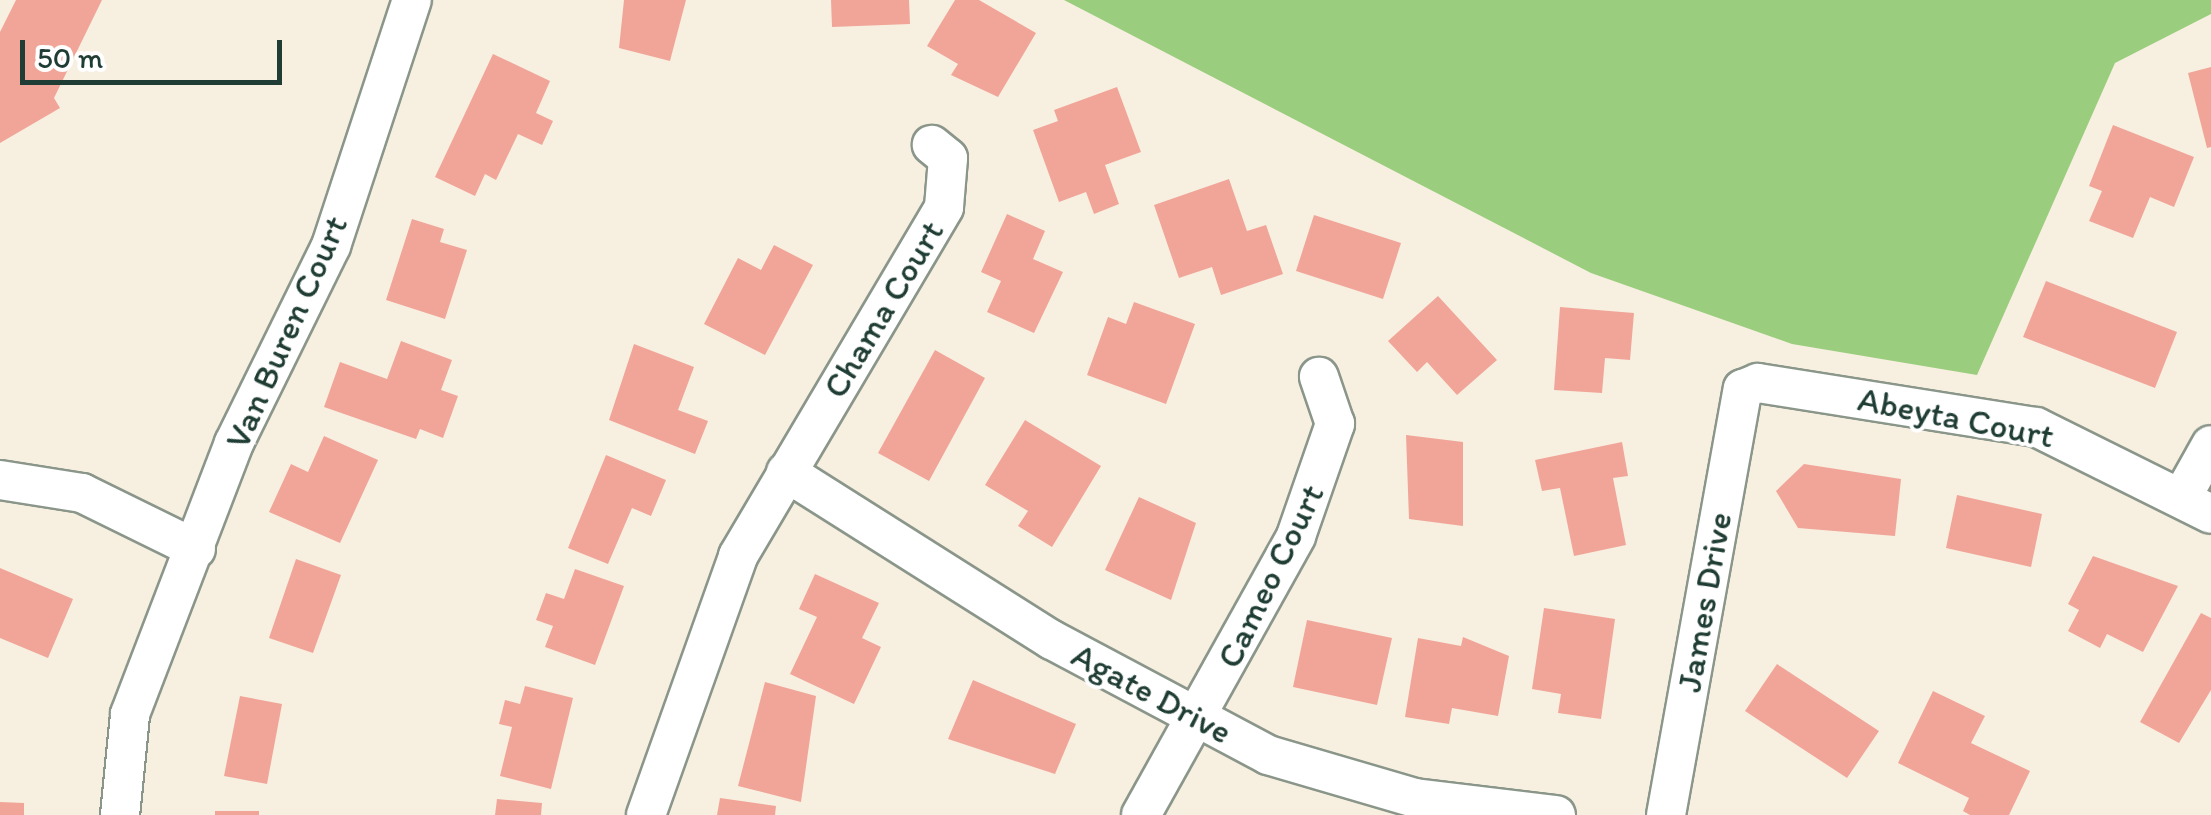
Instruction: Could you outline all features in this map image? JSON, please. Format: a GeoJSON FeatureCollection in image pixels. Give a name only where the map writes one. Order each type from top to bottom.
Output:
{"type":"FeatureCollection","features":[{"type":"Feature","properties":{"kind":"street","name":"Van Buren Court"},"geometry":{"type":"LineString","coordinates":[[120,815],[130,714],[234,443],[330,246],[412,0]]}},
{"type":"Feature","properties":{"kind":"street","name":"Chama Court"},"geometry":{"type":"LineString","coordinates":[[786,472],[944,206],[948,158],[932,145]]}},
{"type":"Feature","properties":{"kind":"street","name":"Cameo Court"},"geometry":{"type":"LineString","coordinates":[[1142,815],[1260,611],[1328,456],[1335,404],[1318,377]]}},
{"type":"Feature","properties":{"kind":"street","name":"Abeyta Court"},"geometry":{"type":"LineString","coordinates":[[1743,389],[1758,383],[2036,427],[2197,505]]}},
{"type":"Feature","properties":{"kind":"street","name":"James Drive"},"geometry":{"type":"LineString","coordinates":[[1666,815],[1743,389]]}},
{"type":"Feature","properties":{"kind":"street"},"geometry":{"type":"LineString","coordinates":[[2197,505],[2211,446]]}},
{"type":"Feature","properties":{"kind":"street"},"geometry":{"type":"LineString","coordinates":[[646,815],[704,632],[786,472]]}},
{"type":"Feature","properties":{"kind":"street","name":"Agate Drive"},"geometry":{"type":"LineString","coordinates":[[786,472],[1052,640],[1196,716],[1343,781],[1556,815]]}},
{"type":"Feature","properties":{"kind":"street"},"geometry":{"type":"LineString","coordinates":[[0,480],[82,493],[196,549]]}},
{"type":"Feature","properties":{"kind":"green space"},"geometry":{"type":"Polygon","coordinates":[[[1064,0],[2211,0],[2211,14],[2115,63],[1977,375],[1792,344],[1591,273],[1064,0]]]}},
{"type":"Feature","properties":{"kind":"building"},"geometry":{"type":"Polygon","coordinates":[[[16,0],[102,0],[54,98],[60,108],[0,143],[0,32],[16,0]]]}},
{"type":"Feature","properties":{"kind":"building"},"geometry":{"type":"Polygon","coordinates":[[[624,0],[686,0],[670,61],[619,48],[624,0]]]}},
{"type":"Feature","properties":{"kind":"building"},"geometry":{"type":"Polygon","coordinates":[[[831,0],[909,0],[910,24],[832,27],[831,0]]]}},
{"type":"Feature","properties":{"kind":"building"},"geometry":{"type":"Polygon","coordinates":[[[955,0],[979,0],[1036,33],[998,97],[951,75],[958,64],[927,46],[955,0]]]}},
{"type":"Feature","properties":{"kind":"building"},"geometry":{"type":"Polygon","coordinates":[[[493,54],[550,81],[536,113],[553,121],[542,145],[518,134],[496,180],[485,174],[475,196],[435,177],[493,54]]]}},
{"type":"Feature","properties":{"kind":"building"},"geometry":{"type":"Polygon","coordinates":[[[2211,67],[2211,147],[2207,148],[2188,73],[2211,67]]]}},
{"type":"Feature","properties":{"kind":"building"},"geometry":{"type":"Polygon","coordinates":[[[1117,87],[1141,152],[1105,165],[1119,204],[1094,214],[1086,192],[1059,202],[1033,130],[1058,121],[1054,110],[1117,87]]]}},
{"type":"Feature","properties":{"kind":"building"},"geometry":{"type":"Polygon","coordinates":[[[2113,125],[2194,157],[2174,207],[2150,197],[2133,238],[2089,221],[2102,191],[2089,186],[2113,125]]]}},
{"type":"Feature","properties":{"kind":"building"},"geometry":{"type":"Polygon","coordinates":[[[1229,179],[1247,231],[1266,225],[1283,274],[1221,295],[1212,267],[1179,278],[1154,205],[1229,179]]]}},
{"type":"Feature","properties":{"kind":"building"},"geometry":{"type":"Polygon","coordinates":[[[1007,214],[1045,231],[1033,259],[1063,272],[1034,333],[987,312],[1001,281],[981,272],[1007,214]]]}},
{"type":"Feature","properties":{"kind":"building"},"geometry":{"type":"Polygon","coordinates":[[[1314,215],[1401,243],[1383,299],[1296,271],[1314,215]]]}},
{"type":"Feature","properties":{"kind":"building"},"geometry":{"type":"Polygon","coordinates":[[[412,219],[444,229],[440,242],[467,250],[445,319],[386,300],[412,219]]]}},
{"type":"Feature","properties":{"kind":"building"},"geometry":{"type":"Polygon","coordinates":[[[774,245],[813,265],[765,355],[704,324],[738,258],[761,270],[774,245]]]}},
{"type":"Feature","properties":{"kind":"building"},"geometry":{"type":"Polygon","coordinates":[[[2046,281],[2177,332],[2155,388],[2023,337],[2046,281]]]}},
{"type":"Feature","properties":{"kind":"building"},"geometry":{"type":"Polygon","coordinates":[[[1438,296],[1497,360],[1457,395],[1427,362],[1417,372],[1388,341],[1438,296]]]}},
{"type":"Feature","properties":{"kind":"building"},"geometry":{"type":"Polygon","coordinates":[[[1134,302],[1195,324],[1166,404],[1087,375],[1108,317],[1126,324],[1134,302]]]}},
{"type":"Feature","properties":{"kind":"building"},"geometry":{"type":"Polygon","coordinates":[[[1560,307],[1634,313],[1630,360],[1605,358],[1602,393],[1554,390],[1560,307]]]}},
{"type":"Feature","properties":{"kind":"building"},"geometry":{"type":"Polygon","coordinates":[[[401,341],[452,360],[441,390],[458,396],[443,438],[420,429],[416,439],[324,407],[340,362],[387,379],[401,341]]]}},
{"type":"Feature","properties":{"kind":"building"},"geometry":{"type":"Polygon","coordinates":[[[634,344],[694,367],[678,410],[708,421],[695,454],[609,420],[634,344]]]}},
{"type":"Feature","properties":{"kind":"building"},"geometry":{"type":"Polygon","coordinates":[[[935,350],[985,378],[929,481],[878,453],[935,350]]]}},
{"type":"Feature","properties":{"kind":"building"},"geometry":{"type":"Polygon","coordinates":[[[1025,420],[1101,466],[1052,547],[1018,526],[1028,511],[985,485],[1025,420]]]}},
{"type":"Feature","properties":{"kind":"building"},"geometry":{"type":"Polygon","coordinates":[[[1406,435],[1463,442],[1463,526],[1409,519],[1406,435]]]}},
{"type":"Feature","properties":{"kind":"building"},"geometry":{"type":"Polygon","coordinates":[[[324,436],[378,460],[340,543],[269,512],[291,464],[308,472],[324,436]]]}},
{"type":"Feature","properties":{"kind":"building"},"geometry":{"type":"Polygon","coordinates":[[[1622,442],[1628,476],[1613,478],[1626,545],[1574,556],[1560,488],[1542,491],[1535,460],[1622,442]]]}},
{"type":"Feature","properties":{"kind":"building"},"geometry":{"type":"Polygon","coordinates":[[[606,455],[666,480],[651,516],[632,508],[608,564],[568,548],[606,455]]]}},
{"type":"Feature","properties":{"kind":"building"},"geometry":{"type":"Polygon","coordinates":[[[1804,464],[1901,479],[1895,536],[1798,528],[1776,491],[1804,464]]]}},
{"type":"Feature","properties":{"kind":"building"},"geometry":{"type":"Polygon","coordinates":[[[1957,495],[2042,514],[2031,567],[1946,548],[1957,495]]]}},
{"type":"Feature","properties":{"kind":"building"},"geometry":{"type":"Polygon","coordinates":[[[1139,497],[1196,523],[1171,600],[1105,570],[1139,497]]]}},
{"type":"Feature","properties":{"kind":"building"},"geometry":{"type":"Polygon","coordinates":[[[2093,556],[2178,586],[2143,652],[2107,634],[2100,648],[2068,631],[2079,610],[2068,604],[2093,556]]]}},
{"type":"Feature","properties":{"kind":"building"},"geometry":{"type":"Polygon","coordinates":[[[296,559],[341,575],[313,653],[269,638],[296,559]]]}},
{"type":"Feature","properties":{"kind":"building"},"geometry":{"type":"Polygon","coordinates":[[[0,568],[73,599],[48,658],[0,638],[0,568]]]}},
{"type":"Feature","properties":{"kind":"building"},"geometry":{"type":"Polygon","coordinates":[[[575,569],[624,586],[595,665],[545,647],[553,626],[536,620],[546,593],[564,599],[575,569]]]}},
{"type":"Feature","properties":{"kind":"building"},"geometry":{"type":"Polygon","coordinates":[[[815,574],[879,603],[862,638],[881,647],[854,704],[790,674],[817,617],[799,609],[815,574]]]}},
{"type":"Feature","properties":{"kind":"building"},"geometry":{"type":"Polygon","coordinates":[[[1544,608],[1615,619],[1601,719],[1558,713],[1561,694],[1532,689],[1544,608]]]}},
{"type":"Feature","properties":{"kind":"building"},"geometry":{"type":"Polygon","coordinates":[[[2201,613],[2211,618],[2211,690],[2179,743],[2140,722],[2201,613]]]}},
{"type":"Feature","properties":{"kind":"building"},"geometry":{"type":"Polygon","coordinates":[[[1307,620],[1392,638],[1377,705],[1293,687],[1307,620]]]}},
{"type":"Feature","properties":{"kind":"building"},"geometry":{"type":"Polygon","coordinates":[[[1463,637],[1509,656],[1498,716],[1452,708],[1449,724],[1405,717],[1418,638],[1461,646],[1463,637]]]}},
{"type":"Feature","properties":{"kind":"building"},"geometry":{"type":"Polygon","coordinates":[[[1777,664],[1879,731],[1847,778],[1745,711],[1777,664]]]}},
{"type":"Feature","properties":{"kind":"building"},"geometry":{"type":"Polygon","coordinates":[[[973,680],[1076,724],[1055,774],[948,739],[973,680]]]}},
{"type":"Feature","properties":{"kind":"building"},"geometry":{"type":"Polygon","coordinates":[[[765,682],[816,696],[801,802],[738,786],[765,682]]]}},
{"type":"Feature","properties":{"kind":"building"},"geometry":{"type":"Polygon","coordinates":[[[525,686],[573,698],[551,789],[500,776],[512,727],[499,724],[505,700],[520,704],[525,686]]]}},
{"type":"Feature","properties":{"kind":"building"},"geometry":{"type":"Polygon","coordinates":[[[1933,691],[1985,716],[1971,743],[2030,771],[2009,815],[1970,815],[1963,811],[1969,798],[1898,763],[1933,691]]]}},
{"type":"Feature","properties":{"kind":"building"},"geometry":{"type":"Polygon","coordinates":[[[240,696],[282,704],[267,784],[224,776],[240,696]]]}},
{"type":"Feature","properties":{"kind":"building"},"geometry":{"type":"Polygon","coordinates":[[[720,798],[776,806],[775,815],[717,815],[720,798]]]}},
{"type":"Feature","properties":{"kind":"building"},"geometry":{"type":"Polygon","coordinates":[[[497,799],[542,803],[541,815],[495,815],[497,799]]]}},
{"type":"Feature","properties":{"kind":"building"},"geometry":{"type":"Polygon","coordinates":[[[0,802],[24,803],[24,815],[0,815],[0,802]]]}},
{"type":"Feature","properties":{"kind":"building"},"geometry":{"type":"Polygon","coordinates":[[[215,811],[259,811],[259,815],[215,815],[215,811]]]}}]}
